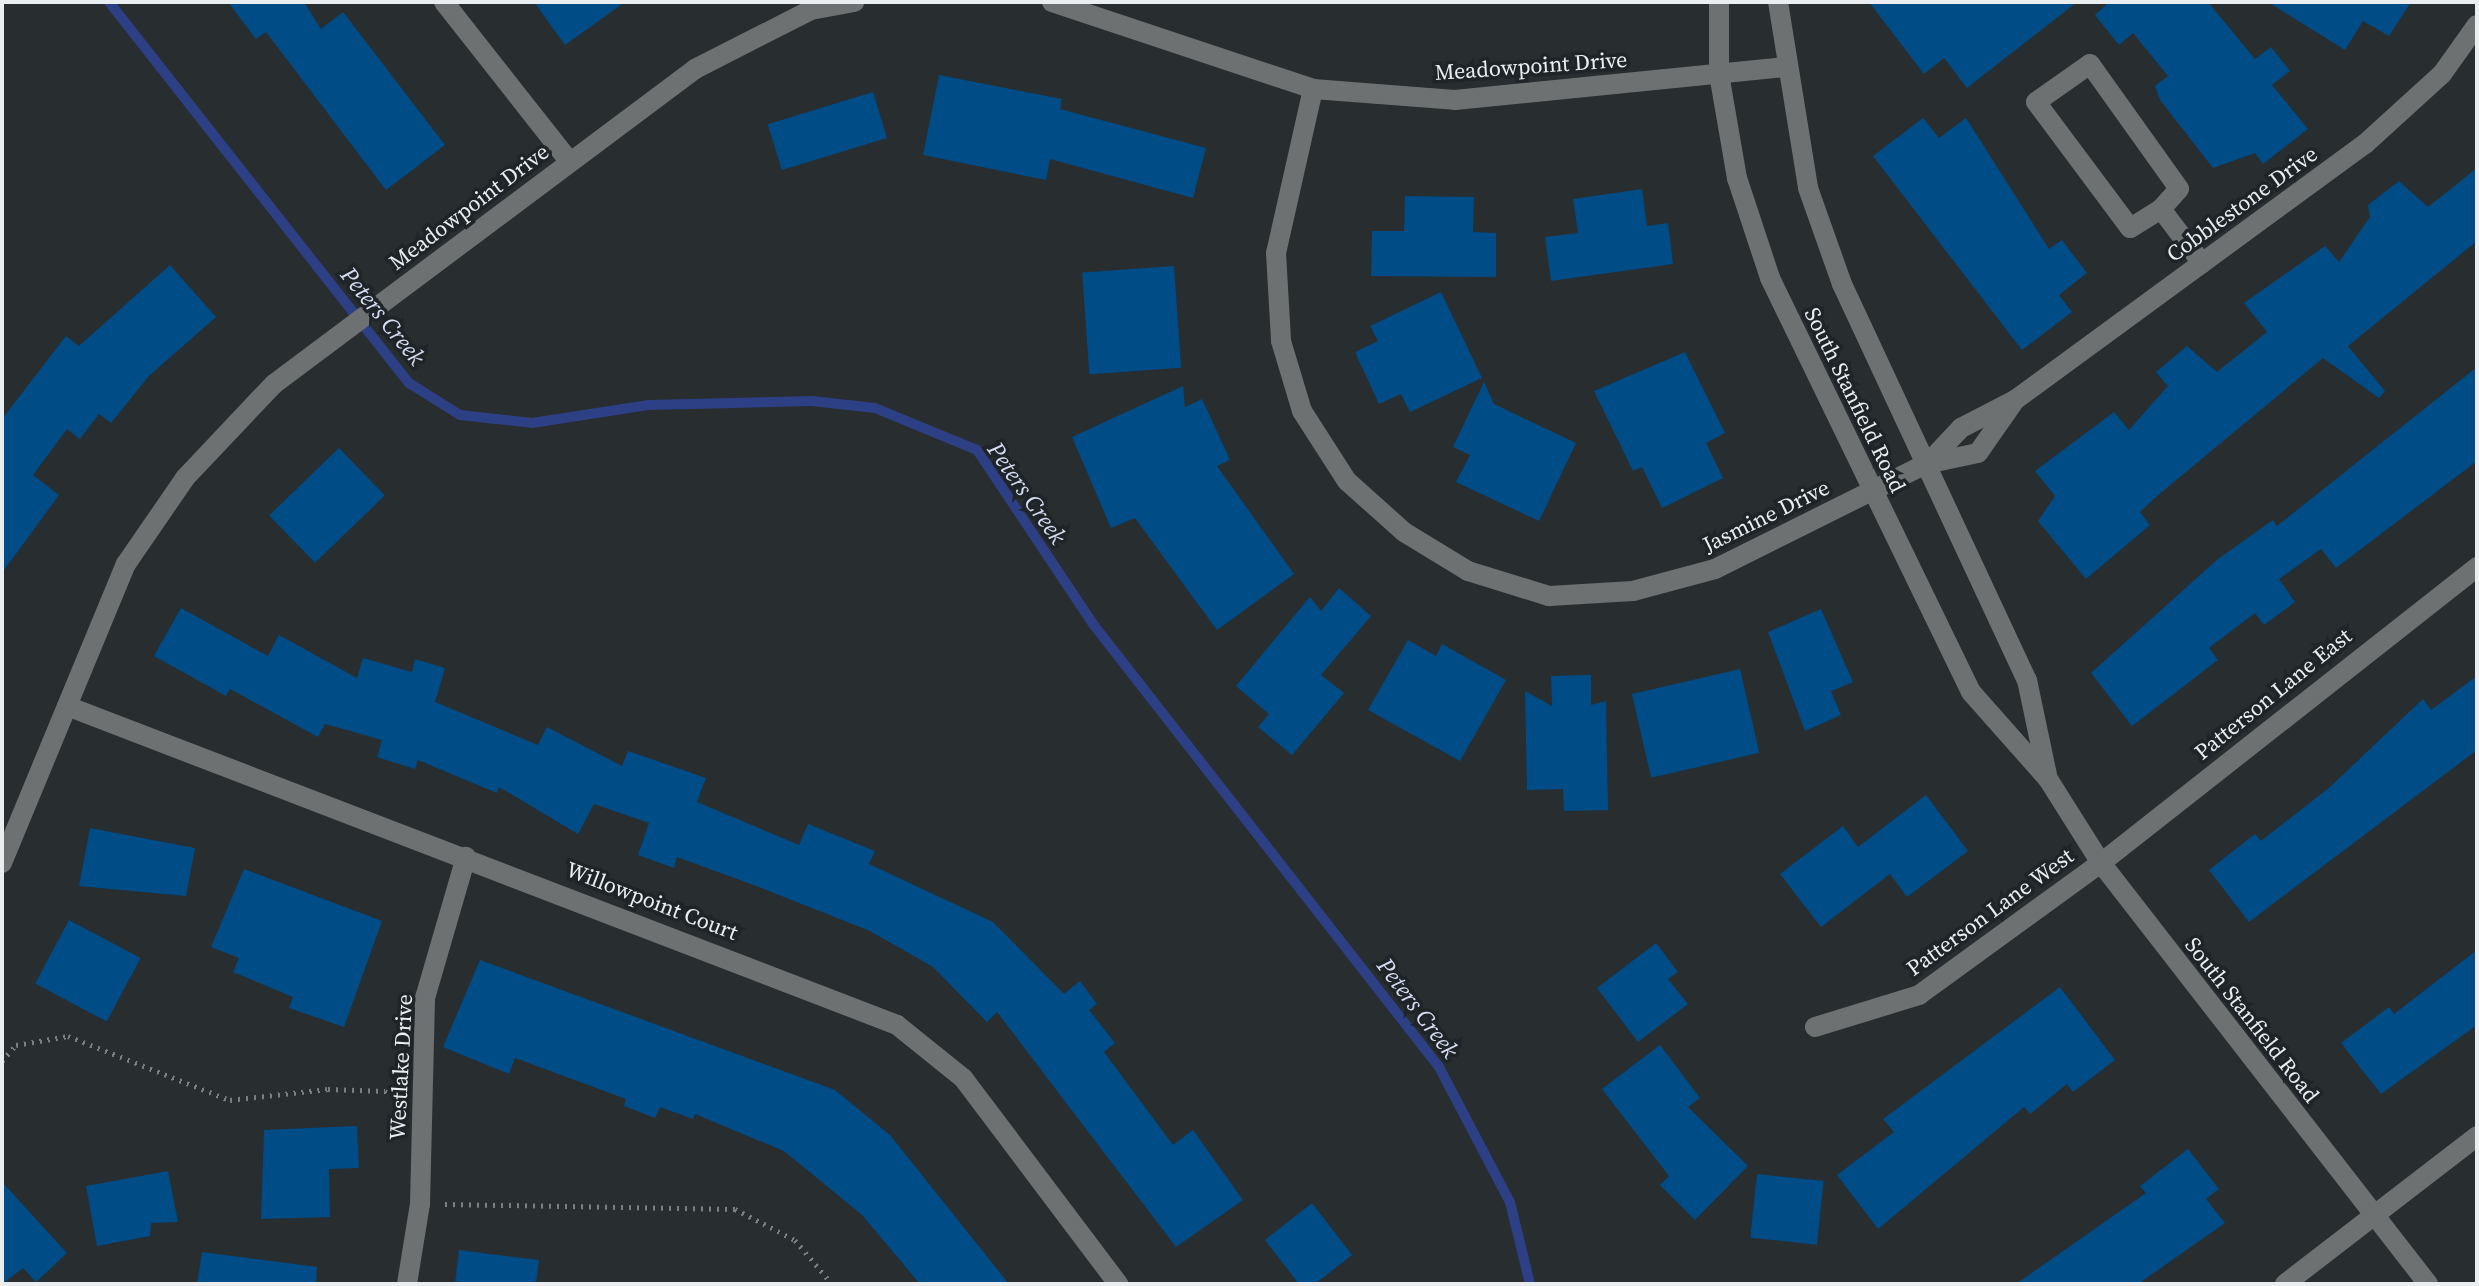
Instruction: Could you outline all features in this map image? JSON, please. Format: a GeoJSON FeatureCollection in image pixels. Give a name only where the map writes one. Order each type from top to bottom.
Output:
{"type":"FeatureCollection","features":[{"type":"Feature","properties":{"kind":"street"},"geometry":{"type":"LineString","coordinates":[[444,2],[569,161]]}},
{"type":"Feature","properties":{"kind":"street","name":"Meadowpoint Drive"},"geometry":{"type":"LineString","coordinates":[[2,863],[126,564],[185,478],[274,384],[695,69],[811,10],[854,2]]}},
{"type":"Feature","properties":{"kind":"street","name":"Meadowpoint Drive"},"geometry":{"type":"LineString","coordinates":[[1052,2],[1313,89],[1455,100],[1786,67]]}},
{"type":"Feature","properties":{"kind":"street","name":"South Stanfield Road"},"geometry":{"type":"LineString","coordinates":[[1719,2],[1719,74],[1737,178],[1770,278],[1971,692],[2048,779],[2101,863],[2428,1284]]}},
{"type":"Feature","properties":{"kind":"street","name":"South Stanfield Road"},"geometry":{"type":"LineString","coordinates":[[1778,2],[1786,67],[1808,188],[1842,284],[2027,680],[2048,779]]}},
{"type":"Feature","properties":{"kind":"street","name":"Cobblestone Drive"},"geometry":{"type":"LineString","coordinates":[[1926,464],[1961,428],[2015,400],[2365,144],[2442,74],[2477,25]]}},
{"type":"Feature","properties":{"kind":"street"},"geometry":{"type":"LineString","coordinates":[[2090,64],[2179,189],[2161,209],[2130,228],[2036,102],[2090,64]]}},
{"type":"Feature","properties":{"kind":"street","name":"Jasmine Drive"},"geometry":{"type":"LineString","coordinates":[[1313,89],[1276,253],[1281,341],[1302,411],[1347,481],[1404,532],[1468,571],[1549,596],[1633,591],[1715,569],[1926,464]]}},
{"type":"Feature","properties":{"kind":"street"},"geometry":{"type":"LineString","coordinates":[[2161,209],[2202,263]]}},
{"type":"Feature","properties":{"kind":"street","name":"Cobblestone Drive"},"geometry":{"type":"LineString","coordinates":[[1926,464],[1978,453],[2015,400]]}},
{"type":"Feature","properties":{"kind":"street","name":"Patterson Lane East"},"geometry":{"type":"LineString","coordinates":[[2101,863],[2477,567]]}},
{"type":"Feature","properties":{"kind":"street","name":"Willowpoint Court"},"geometry":{"type":"LineString","coordinates":[[67,706],[897,1025],[963,1078],[1118,1284]]}},
{"type":"Feature","properties":{"kind":"street","name":"Westlake Drive"},"geometry":{"type":"LineString","coordinates":[[407,1284],[420,1204],[425,998],[466,857]]}},
{"type":"Feature","properties":{"kind":"street","name":"Patterson Lane West"},"geometry":{"type":"LineString","coordinates":[[1815,1027],[1919,995],[2101,863]]}},
{"type":"Feature","properties":{"kind":"street"},"geometry":{"type":"LineString","coordinates":[[2285,1284],[2375,1218],[2477,1136]]}},
{"type":"Feature","properties":{"kind":"path"},"geometry":{"type":"LineString","coordinates":[[2,1061],[16,1045],[68,1036],[230,1100],[385,1091],[423,1113]]}},
{"type":"Feature","properties":{"kind":"path"},"geometry":{"type":"LineString","coordinates":[[420,1204],[735,1209],[795,1240],[832,1284]]}},
{"type":"Feature","properties":{"kind":"building"},"geometry":{"type":"Polygon","coordinates":[[[228,2],[304,2],[321,29],[343,12],[445,145],[386,190],[266,32],[256,39],[228,2]]]}},
{"type":"Feature","properties":{"kind":"building"},"geometry":{"type":"Polygon","coordinates":[[[534,2],[625,2],[565,45],[534,2]]]}},
{"type":"Feature","properties":{"kind":"building"},"geometry":{"type":"Polygon","coordinates":[[[1869,2],[2077,2],[1967,88],[1944,58],[1924,74],[1869,2]]]}},
{"type":"Feature","properties":{"kind":"building"},"geometry":{"type":"Polygon","coordinates":[[[2109,2],[2208,2],[2255,59],[2271,47],[2290,71],[2272,85],[2308,129],[2263,164],[2255,153],[2213,168],[2160,100],[2155,86],[2168,76],[2133,33],[2119,45],[2095,15],[2109,2]]]}},
{"type":"Feature","properties":{"kind":"building"},"geometry":{"type":"Polygon","coordinates":[[[2268,2],[2411,2],[2389,36],[2363,21],[2345,50],[2268,2]]]}},
{"type":"Feature","properties":{"kind":"building"},"geometry":{"type":"Polygon","coordinates":[[[939,75],[1062,99],[1060,109],[1206,148],[1193,198],[1050,159],[1046,180],[923,155],[939,75]]]}},
{"type":"Feature","properties":{"kind":"building"},"geometry":{"type":"Polygon","coordinates":[[[873,92],[887,138],[782,170],[768,124],[873,92]]]}},
{"type":"Feature","properties":{"kind":"building"},"geometry":{"type":"Polygon","coordinates":[[[1923,118],[1939,138],[1966,118],[2049,249],[2062,240],[2087,273],[2059,295],[2072,312],[2022,350],[1873,156],[1923,118]]]}},
{"type":"Feature","properties":{"kind":"building"},"geometry":{"type":"Polygon","coordinates":[[[2477,168],[2477,241],[2348,346],[2385,391],[2379,398],[2323,358],[2156,497],[2140,512],[2150,525],[2086,579],[2038,521],[2055,496],[2035,471],[2114,412],[2129,430],[2168,386],[2156,372],[2187,346],[2217,372],[2267,332],[2244,303],[2325,246],[2339,262],[2370,217],[2368,205],[2399,181],[2428,207],[2477,168]]]}},
{"type":"Feature","properties":{"kind":"building"},"geometry":{"type":"Polygon","coordinates":[[[1642,189],[1647,226],[1668,223],[1673,264],[1551,281],[1545,237],[1578,233],[1573,199],[1642,189]]]}},
{"type":"Feature","properties":{"kind":"building"},"geometry":{"type":"Polygon","coordinates":[[[1405,196],[1474,197],[1473,232],[1496,233],[1496,277],[1371,276],[1372,231],[1404,231],[1405,196]]]}},
{"type":"Feature","properties":{"kind":"building"},"geometry":{"type":"Polygon","coordinates":[[[170,265],[216,317],[149,376],[111,423],[99,414],[80,439],[67,429],[33,475],[59,495],[2,573],[2,419],[66,336],[79,346],[170,265]]]}},
{"type":"Feature","properties":{"kind":"building"},"geometry":{"type":"Polygon","coordinates":[[[1174,266],[1181,368],[1089,374],[1082,272],[1174,266]]]}},
{"type":"Feature","properties":{"kind":"building"},"geometry":{"type":"Polygon","coordinates":[[[1441,292],[1482,378],[1410,412],[1401,394],[1379,404],[1355,352],[1378,341],[1370,326],[1441,292]]]}},
{"type":"Feature","properties":{"kind":"building"},"geometry":{"type":"Polygon","coordinates":[[[1685,352],[1725,433],[1706,443],[1723,478],[1662,508],[1642,467],[1633,471],[1594,391],[1685,352]]]}},
{"type":"Feature","properties":{"kind":"building"},"geometry":{"type":"Polygon","coordinates":[[[2477,367],[2477,461],[2336,568],[2321,549],[2279,579],[2295,602],[2264,625],[2255,613],[2209,648],[2218,660],[2132,726],[2091,673],[2218,559],[2273,520],[2277,526],[2477,367]]]}},
{"type":"Feature","properties":{"kind":"building"},"geometry":{"type":"Polygon","coordinates":[[[1484,382],[1494,404],[1576,443],[1539,521],[1456,482],[1470,455],[1453,447],[1484,382]]]}},
{"type":"Feature","properties":{"kind":"building"},"geometry":{"type":"Polygon","coordinates":[[[1183,386],[1185,407],[1202,399],[1230,460],[1217,466],[1294,574],[1217,630],[1135,518],[1111,528],[1072,437],[1183,386]]]}},
{"type":"Feature","properties":{"kind":"building"},"geometry":{"type":"Polygon","coordinates":[[[339,448],[385,495],[315,563],[269,515],[339,448]]]}},
{"type":"Feature","properties":{"kind":"building"},"geometry":{"type":"Polygon","coordinates":[[[1339,588],[1371,616],[1321,675],[1344,693],[1292,755],[1258,727],[1269,714],[1236,686],[1310,597],[1321,611],[1339,588]]]}},
{"type":"Feature","properties":{"kind":"building"},"geometry":{"type":"Polygon","coordinates":[[[181,608],[268,656],[279,635],[357,678],[363,658],[412,672],[415,659],[445,668],[435,702],[538,745],[547,727],[622,766],[628,751],[706,778],[697,802],[799,845],[808,824],[875,851],[869,864],[993,922],[1064,994],[1080,981],[1097,1004],[1089,1010],[1115,1043],[1104,1052],[1173,1145],[1193,1130],[1243,1200],[1176,1247],[997,1012],[987,1022],[933,967],[870,931],[759,887],[677,857],[674,868],[638,855],[649,823],[594,804],[578,834],[499,787],[497,793],[418,760],[415,769],[377,757],[382,740],[325,724],[318,737],[230,689],[226,696],[154,656],[181,608]]]}},
{"type":"Feature","properties":{"kind":"building"},"geometry":{"type":"Polygon","coordinates":[[[1821,609],[1853,682],[1831,691],[1841,715],[1805,731],[1768,632],[1821,609]]]}},
{"type":"Feature","properties":{"kind":"building"},"geometry":{"type":"Polygon","coordinates":[[[1408,640],[1436,656],[1442,644],[1506,680],[1460,761],[1368,710],[1408,640]]]}},
{"type":"Feature","properties":{"kind":"building"},"geometry":{"type":"Polygon","coordinates":[[[1740,669],[1759,753],[1651,778],[1632,694],[1740,669]]]}},
{"type":"Feature","properties":{"kind":"building"},"geometry":{"type":"Polygon","coordinates":[[[1591,675],[1591,705],[1606,701],[1608,810],[1564,811],[1563,789],[1527,790],[1525,691],[1552,706],[1551,676],[1591,675]]]}},
{"type":"Feature","properties":{"kind":"building"},"geometry":{"type":"Polygon","coordinates":[[[2477,676],[2477,750],[2249,922],[2209,870],[2255,834],[2261,841],[2330,787],[2423,699],[2431,710],[2477,676]]]}},
{"type":"Feature","properties":{"kind":"building"},"geometry":{"type":"Polygon","coordinates":[[[1926,795],[1968,851],[1907,897],[1890,874],[1821,927],[1780,874],[1843,826],[1858,847],[1926,795]]]}},
{"type":"Feature","properties":{"kind":"building"},"geometry":{"type":"Polygon","coordinates":[[[90,828],[195,848],[186,896],[79,886],[90,828]]]}},
{"type":"Feature","properties":{"kind":"building"},"geometry":{"type":"Polygon","coordinates":[[[244,869],[382,921],[344,1027],[289,1008],[293,997],[233,972],[239,958],[211,947],[244,869]]]}},
{"type":"Feature","properties":{"kind":"building"},"geometry":{"type":"Polygon","coordinates":[[[69,920],[141,958],[107,1022],[35,984],[69,920]]]}},
{"type":"Feature","properties":{"kind":"building"},"geometry":{"type":"Polygon","coordinates":[[[1656,943],[1678,972],[1668,979],[1688,1004],[1638,1042],[1597,988],[1656,943]]]}},
{"type":"Feature","properties":{"kind":"building"},"geometry":{"type":"Polygon","coordinates":[[[2477,950],[2477,1025],[2381,1094],[2341,1043],[2389,1007],[2394,1014],[2477,950]]]}},
{"type":"Feature","properties":{"kind":"building"},"geometry":{"type":"Polygon","coordinates":[[[480,960],[835,1090],[890,1135],[1009,1284],[920,1284],[862,1215],[784,1151],[695,1114],[693,1119],[660,1107],[655,1118],[624,1106],[626,1099],[515,1058],[509,1074],[443,1047],[480,960]]]}},
{"type":"Feature","properties":{"kind":"building"},"geometry":{"type":"Polygon","coordinates":[[[2060,987],[2115,1060],[2073,1092],[2067,1084],[2030,1114],[2024,1107],[1878,1229],[1837,1175],[1894,1132],[1883,1119],[2060,987]]]}},
{"type":"Feature","properties":{"kind":"building"},"geometry":{"type":"Polygon","coordinates":[[[1660,1045],[1700,1098],[1688,1107],[1748,1166],[1695,1220],[1660,1185],[1669,1176],[1602,1089],[1660,1045]]]}},
{"type":"Feature","properties":{"kind":"building"},"geometry":{"type":"Polygon","coordinates":[[[357,1126],[359,1168],[329,1169],[330,1217],[261,1219],[264,1130],[357,1126]]]}},
{"type":"Feature","properties":{"kind":"building"},"geometry":{"type":"Polygon","coordinates":[[[2188,1149],[2219,1189],[2206,1199],[2225,1223],[2138,1284],[2016,1284],[2146,1193],[2140,1186],[2188,1149]]]}},
{"type":"Feature","properties":{"kind":"building"},"geometry":{"type":"Polygon","coordinates":[[[168,1171],[178,1222],[151,1223],[150,1236],[97,1246],[86,1186],[168,1171]]]}},
{"type":"Feature","properties":{"kind":"building"},"geometry":{"type":"Polygon","coordinates":[[[1757,1174],[1824,1181],[1817,1245],[1750,1238],[1757,1174]]]}},
{"type":"Feature","properties":{"kind":"building"},"geometry":{"type":"Polygon","coordinates":[[[2,1182],[67,1253],[36,1282],[23,1268],[2,1284],[2,1182]]]}},
{"type":"Feature","properties":{"kind":"building"},"geometry":{"type":"Polygon","coordinates":[[[1312,1203],[1352,1255],[1315,1284],[1299,1284],[1265,1240],[1312,1203]]]}},
{"type":"Feature","properties":{"kind":"building"},"geometry":{"type":"Polygon","coordinates":[[[459,1250],[539,1260],[536,1284],[455,1284],[459,1250]]]}},
{"type":"Feature","properties":{"kind":"building"},"geometry":{"type":"Polygon","coordinates":[[[202,1252],[317,1267],[316,1284],[197,1284],[202,1252]]]}},
{"type":"Feature","properties":{"kind":"waterway","name":"Peters Creek"},"geometry":{"type":"LineString","coordinates":[[109,2],[409,383],[460,415],[532,423],[648,405],[812,401],[875,408],[977,450],[1093,624],[1439,1067],[1510,1202],[1530,1284]]}}]}
